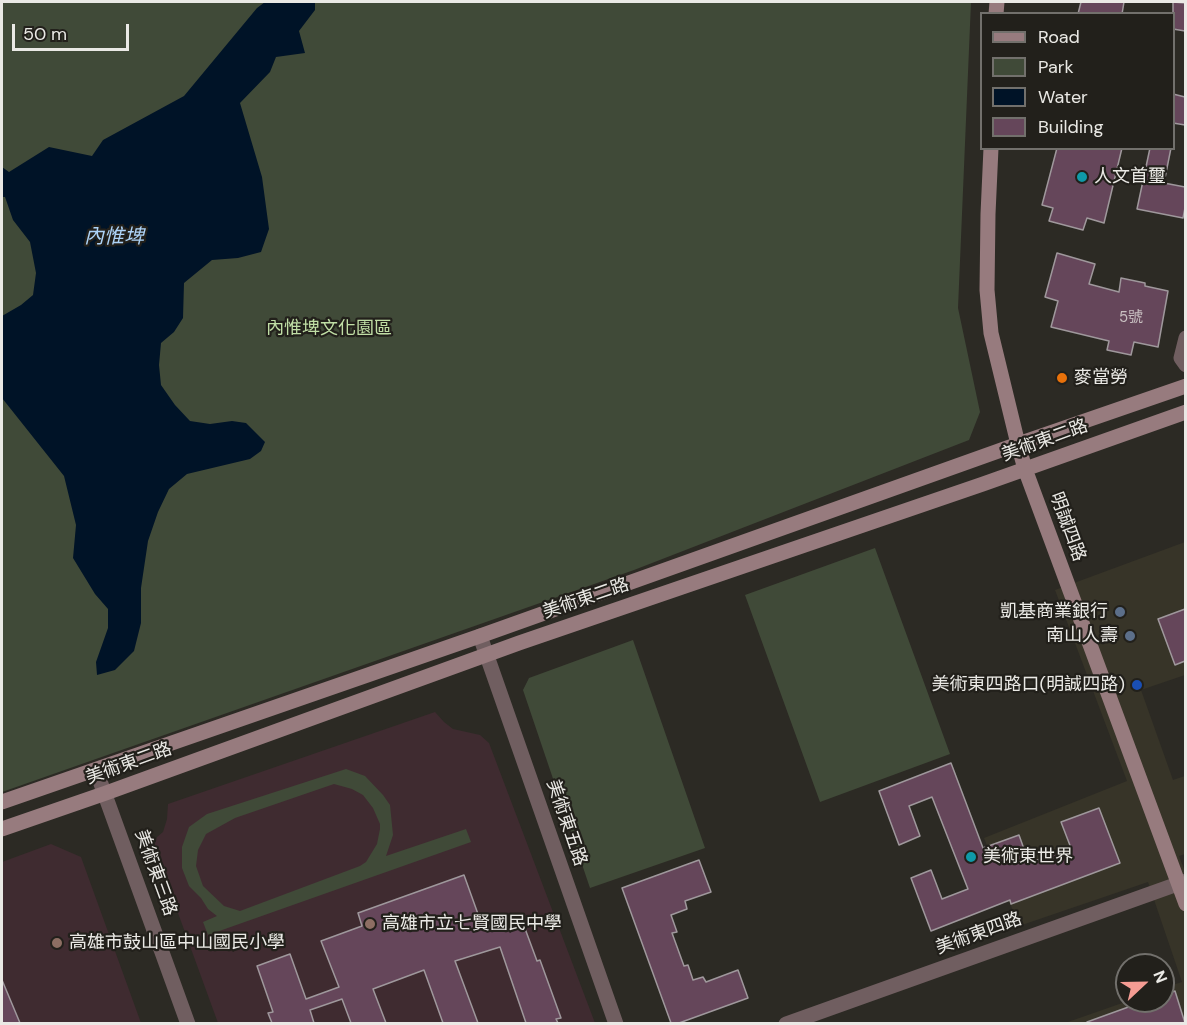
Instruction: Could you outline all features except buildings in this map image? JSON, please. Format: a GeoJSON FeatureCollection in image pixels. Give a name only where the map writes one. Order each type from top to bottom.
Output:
{"type":"FeatureCollection","features":[{"type":"Feature","properties":{"kind":"street","name":"明誠四路"},"geometry":{"type":"LineString","coordinates":[[991,150],[987,279],[990,322],[1018,444],[1025,469],[1182,882],[1185,904]]}},
{"type":"Feature","properties":{"kind":"street"},"geometry":{"type":"LineString","coordinates":[[1185,338],[1181,358],[1185,365]]}},
{"type":"Feature","properties":{"kind":"street","name":"美術東二路"},"geometry":{"type":"LineString","coordinates":[[2,802],[480,636],[1185,386]]}},
{"type":"Feature","properties":{"kind":"street","name":"美術東二路"},"geometry":{"type":"LineString","coordinates":[[2,829],[541,635],[1185,412]]}},
{"type":"Feature","properties":{"kind":"street","name":"美術東五路"},"geometry":{"type":"LineString","coordinates":[[480,636],[615,1023]]}},
{"type":"Feature","properties":{"kind":"street","name":"美術東三路"},"geometry":{"type":"LineString","coordinates":[[96,770],[188,1023]]}},
{"type":"Feature","properties":{"kind":"street","name":"美術東四路"},"geometry":{"type":"LineString","coordinates":[[786,1023],[1182,882]]}},
{"type":"Feature","properties":{"kind":"shaded area"},"geometry":{"type":"Polygon","coordinates":[[[1185,542],[1185,675],[1141,690],[1173,780],[1185,776],[1185,854],[1179,856],[1186,874],[1185,1023],[1065,1023],[1115,1006],[1115,1013],[1175,1013],[1175,984],[1182,982],[1175,961],[1175,953],[1172,953],[1148,882],[1019,926],[984,838],[1127,781],[1055,590],[1185,542]]]}},
{"type":"Feature","properties":{"kind":"shaded area","name":"高雄市立七賢國民中學"},"geometry":{"type":"Polygon","coordinates":[[[435,712],[453,729],[480,735],[489,743],[595,1023],[218,1023],[154,847],[157,837],[163,832],[168,804],[435,712]]]}},
{"type":"Feature","properties":{"kind":"shaded area","name":"高雄市鼓山區中山國民小學"},"geometry":{"type":"Polygon","coordinates":[[[51,844],[81,857],[141,1023],[2,1024],[2,862],[51,844]]]}},
{"type":"Feature","properties":{"kind":"green space","name":"內惟埤文化園區"},"geometry":{"type":"Polygon","coordinates":[[[2,2],[971,2],[958,308],[980,412],[969,440],[634,570],[2,792],[2,2]]]}},
{"type":"Feature","properties":{"kind":"green space"},"geometry":{"type":"Polygon","coordinates":[[[875,548],[950,754],[820,802],[745,595],[875,548]]]}},
{"type":"Feature","properties":{"kind":"green space"},"geometry":{"type":"Polygon","coordinates":[[[633,640],[705,848],[590,888],[523,690],[529,678],[633,640]]]}},
{"type":"Feature","properties":{"kind":"green space"},"geometry":{"type":"Polygon","coordinates":[[[346,769],[365,776],[390,805],[393,835],[386,856],[466,829],[471,842],[208,935],[203,922],[217,916],[208,909],[189,886],[182,868],[182,847],[189,827],[207,814],[346,769]],[[334,784],[235,818],[206,834],[198,850],[196,866],[203,886],[224,906],[240,911],[360,866],[366,862],[377,844],[380,824],[373,808],[363,795],[334,784]]]}},
{"type":"Feature","properties":{"kind":"water","name":"內惟埤"},"geometry":{"type":"Polygon","coordinates":[[[265,2],[315,2],[315,10],[299,31],[305,53],[276,57],[270,72],[240,103],[262,177],[269,229],[261,252],[238,258],[212,260],[184,283],[183,318],[174,332],[161,343],[159,365],[161,385],[190,421],[210,424],[232,421],[246,423],[265,442],[261,451],[250,459],[187,474],[169,489],[148,541],[141,588],[141,623],[134,651],[115,670],[97,675],[96,662],[108,628],[108,609],[95,594],[73,558],[76,525],[64,476],[2,398],[2,316],[33,295],[36,273],[30,242],[13,220],[5,197],[2,197],[2,167],[9,172],[49,147],[92,156],[103,140],[184,96],[257,8],[265,2]]]}},
{"type":"Feature","properties":{"kind":"place","name":"人文首璽"},"geometry":{"type":"Point","coordinates":[1082,177]}},
{"type":"Feature","properties":{"kind":"place","name":"麥當勞"},"geometry":{"type":"Point","coordinates":[1062,378]}},
{"type":"Feature","properties":{"kind":"place","name":"凱基商業銀行"},"geometry":{"type":"Point","coordinates":[1120,612]}},
{"type":"Feature","properties":{"kind":"place","name":"南山人壽"},"geometry":{"type":"Point","coordinates":[1130,636]}},
{"type":"Feature","properties":{"kind":"place","name":"美術東四路口(明誠四路)"},"geometry":{"type":"Point","coordinates":[1137,685]}},
{"type":"Feature","properties":{"kind":"place","name":"美術東世界"},"geometry":{"type":"Point","coordinates":[971,857]}},
{"type":"Feature","properties":{"kind":"place","name":"高雄市立七賢國民中學"},"geometry":{"type":"Point","coordinates":[370,924]}},
{"type":"Feature","properties":{"kind":"place","name":"高雄市鼓山區中山國民小學"},"geometry":{"type":"Point","coordinates":[57,943]}}]}
